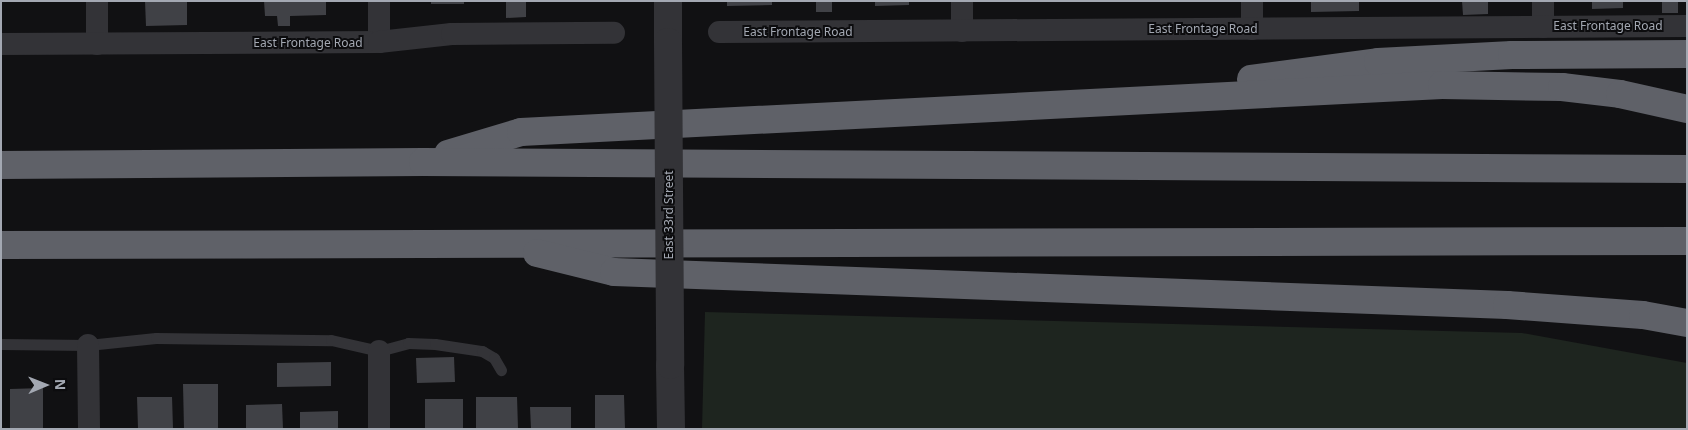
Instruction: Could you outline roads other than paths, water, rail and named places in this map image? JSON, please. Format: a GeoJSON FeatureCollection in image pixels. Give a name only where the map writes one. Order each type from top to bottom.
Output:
{"type":"FeatureCollection","features":[{"type":"Feature","properties":{"kind":"highway"},"geometry":{"type":"LineString","coordinates":[[1036,107],[1378,62],[1512,55],[1687,54]]}},
{"type":"Feature","properties":{"kind":"highway"},"geometry":{"type":"LineString","coordinates":[[423,162],[521,132],[1442,85],[1552,87],[1620,94],[1687,108]]}},
{"type":"Feature","properties":{"kind":"highway"},"geometry":{"type":"LineString","coordinates":[[1,166],[423,162],[1687,169]]}},
{"type":"Feature","properties":{"kind":"highway"},"geometry":{"type":"LineString","coordinates":[[1,245],[494,242],[1687,241]]}},
{"type":"Feature","properties":{"kind":"highway"},"geometry":{"type":"LineString","coordinates":[[494,242],[614,272],[1507,305],[1644,315],[1687,323]]}},
{"type":"Feature","properties":{"kind":"highway"},"geometry":{"type":"LineString","coordinates":[[1507,305],[1636,327],[1687,340]]}},
{"type":"Feature","properties":{"kind":"street"},"geometry":{"type":"LineString","coordinates":[[97,1],[97,44]]}},
{"type":"Feature","properties":{"kind":"street"},"geometry":{"type":"LineString","coordinates":[[379,1],[380,42]]}},
{"type":"Feature","properties":{"kind":"street","name":"East 33rd Street"},"geometry":{"type":"LineString","coordinates":[[668,1],[670,429]]}},
{"type":"Feature","properties":{"kind":"street"},"geometry":{"type":"LineString","coordinates":[[962,1],[962,31]]}},
{"type":"Feature","properties":{"kind":"street"},"geometry":{"type":"LineString","coordinates":[[1252,1],[1252,29]]}},
{"type":"Feature","properties":{"kind":"street"},"geometry":{"type":"LineString","coordinates":[[1543,1],[1543,27]]}},
{"type":"Feature","properties":{"kind":"street","name":"East Frontage Road"},"geometry":{"type":"LineString","coordinates":[[719,32],[1687,26]]}},
{"type":"Feature","properties":{"kind":"street","name":"East Frontage Road"},"geometry":{"type":"LineString","coordinates":[[1,44],[380,42],[452,34],[614,33]]}},
{"type":"Feature","properties":{"kind":"street"},"geometry":{"type":"LineString","coordinates":[[88,346],[89,429]]}},
{"type":"Feature","properties":{"kind":"street"},"geometry":{"type":"LineString","coordinates":[[379,351],[379,429]]}},
{"type":"Feature","properties":{"kind":"lane"},"geometry":{"type":"LineString","coordinates":[[1,344],[88,346],[156,338],[331,340],[379,351],[408,343],[474,350],[494,358],[501,370]]}}]}
